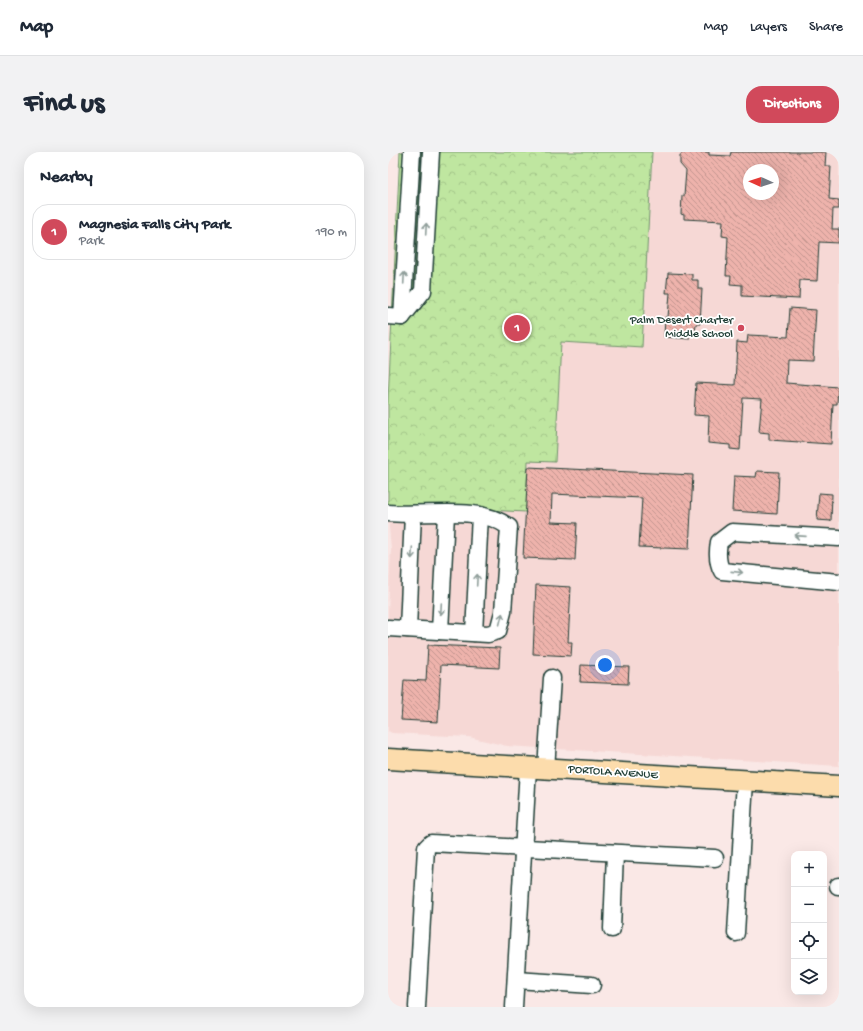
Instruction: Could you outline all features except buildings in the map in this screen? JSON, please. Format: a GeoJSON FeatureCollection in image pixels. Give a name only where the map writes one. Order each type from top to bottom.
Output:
{"type":"FeatureCollection","features":[{"type":"Feature","properties":{"kind":"main road","name":"PORTOLA AVENUE"},"geometry":{"type":"LineString","coordinates":[[388,759],[839,786]]}},
{"type":"Feature","properties":{"kind":"street"},"geometry":{"type":"LineString","coordinates":[[395,316],[412,152]]}},
{"type":"Feature","properties":{"kind":"street"},"geometry":{"type":"LineString","coordinates":[[395,316],[423,291],[431,152]]}},
{"type":"Feature","properties":{"kind":"street"},"geometry":{"type":"LineString","coordinates":[[388,513],[480,515],[501,521],[509,527],[503,612],[498,631],[488,634],[388,628]]}},
{"type":"Feature","properties":{"kind":"street"},"geometry":{"type":"LineString","coordinates":[[408,629],[413,514]]}},
{"type":"Feature","properties":{"kind":"street"},"geometry":{"type":"LineString","coordinates":[[440,631],[446,514]]}},
{"type":"Feature","properties":{"kind":"street"},"geometry":{"type":"LineString","coordinates":[[474,633],[480,515]]}},
{"type":"Feature","properties":{"kind":"street"},"geometry":{"type":"LineString","coordinates":[[839,538],[732,532],[719,542],[718,549],[718,563],[722,571],[839,582]]}},
{"type":"Feature","properties":{"kind":"street"},"geometry":{"type":"LineString","coordinates":[[514,1007],[523,848],[552,678]]}},
{"type":"Feature","properties":{"kind":"street"},"geometry":{"type":"LineString","coordinates":[[736,933],[745,781]]}},
{"type":"Feature","properties":{"kind":"street"},"geometry":{"type":"LineString","coordinates":[[417,1007],[426,848],[431,844],[715,858]]}},
{"type":"Feature","properties":{"kind":"street"},"geometry":{"type":"LineString","coordinates":[[612,929],[615,853]]}},
{"type":"Feature","properties":{"kind":"street"},"geometry":{"type":"LineString","coordinates":[[516,980],[592,985]]}},
{"type":"Feature","properties":{"kind":"shaded area"},"geometry":{"type":"Polygon","coordinates":[[[652,152],[839,152],[839,766],[507,746],[469,737],[392,733],[388,731],[388,612],[391,549],[389,527],[390,505],[526,511],[528,460],[555,462],[561,342],[642,346],[652,152]]]}},
{"type":"Feature","properties":{"kind":"green space"},"geometry":{"type":"Polygon","coordinates":[[[400,152],[652,152],[642,347],[561,342],[555,462],[528,461],[526,512],[390,505],[388,503],[388,401],[400,152]]]}},
{"type":"Feature","properties":{"kind":"place","name":"Magnesia Falls City Park"},"geometry":{"type":"Point","coordinates":[517,328]}},
{"type":"Feature","properties":{"kind":"place","name":"Palm Desert Charter Middle School"},"geometry":{"type":"Point","coordinates":[741,328]}}]}
